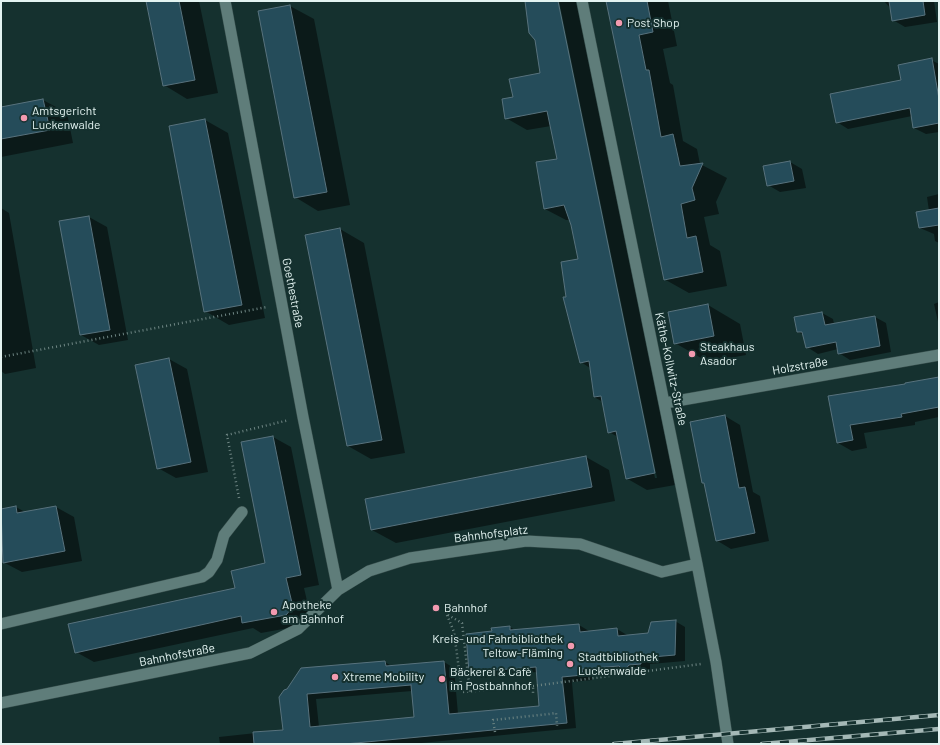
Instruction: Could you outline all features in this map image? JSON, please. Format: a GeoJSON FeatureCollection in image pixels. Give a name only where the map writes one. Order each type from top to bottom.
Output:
{"type":"FeatureCollection","features":[{"type":"Feature","properties":{"kind":"street","name":"Goethestraße"},"geometry":{"type":"LineString","coordinates":[[225,1],[281,305],[338,590]]}},
{"type":"Feature","properties":{"kind":"street","name":"Käthe-Kollwitz-Straße"},"geometry":{"type":"LineString","coordinates":[[582,1],[697,564],[716,662],[728,744]]}},
{"type":"Feature","properties":{"kind":"street","name":"Holzstraße"},"geometry":{"type":"LineString","coordinates":[[665,402],[939,355]]}},
{"type":"Feature","properties":{"kind":"street"},"geometry":{"type":"LineString","coordinates":[[1,624],[202,577],[209,572],[213,566],[224,536],[242,512]]}},
{"type":"Feature","properties":{"kind":"street","name":"Bahnhofsplatz"},"geometry":{"type":"LineString","coordinates":[[338,590],[369,571],[410,558],[526,541],[580,544],[662,572],[697,564]]}},
{"type":"Feature","properties":{"kind":"street","name":"Bahnhofstraße"},"geometry":{"type":"LineString","coordinates":[[1,703],[250,653],[298,629],[338,590]]}},
{"type":"Feature","properties":{"kind":"path"},"geometry":{"type":"LineString","coordinates":[[1,357],[281,305]]}},
{"type":"Feature","properties":{"kind":"path"},"geometry":{"type":"LineString","coordinates":[[242,512],[227,435],[303,417]]}},
{"type":"Feature","properties":{"kind":"path"},"geometry":{"type":"LineString","coordinates":[[470,692],[462,623],[447,615],[454,632],[462,692],[470,692],[532,686],[716,662]]}},
{"type":"Feature","properties":{"kind":"path"},"geometry":{"type":"LineString","coordinates":[[532,686],[533,695]]}},
{"type":"Feature","properties":{"kind":"path"},"geometry":{"type":"LineString","coordinates":[[495,732],[493,720],[549,714],[556,714],[558,726]]}},
{"type":"Feature","properties":{"kind":"building"},"geometry":{"type":"Polygon","coordinates":[[[146,1],[179,1],[195,80],[163,86],[146,1]]]}},
{"type":"Feature","properties":{"kind":"building"},"geometry":{"type":"Polygon","coordinates":[[[525,1],[558,1],[655,473],[626,479],[616,431],[608,433],[601,396],[594,397],[589,361],[580,363],[563,297],[566,297],[561,262],[578,259],[571,225],[564,205],[544,209],[536,162],[557,159],[547,111],[505,119],[502,99],[513,97],[509,79],[540,73],[535,40],[529,33],[525,1]]]}},
{"type":"Feature","properties":{"kind":"building"},"geometry":{"type":"Polygon","coordinates":[[[606,1],[647,1],[653,32],[639,35],[646,70],[649,70],[661,137],[673,134],[680,166],[703,163],[692,188],[695,200],[681,204],[687,238],[696,236],[703,272],[664,280],[606,1]]]}},
{"type":"Feature","properties":{"kind":"building"},"geometry":{"type":"Polygon","coordinates":[[[889,1],[923,1],[925,15],[892,21],[889,1]]]}},
{"type":"Feature","properties":{"kind":"building"},"geometry":{"type":"Polygon","coordinates":[[[290,5],[327,192],[294,198],[258,11],[290,5]]]}},
{"type":"Feature","properties":{"kind":"building"},"geometry":{"type":"Polygon","coordinates":[[[932,58],[939,99],[939,123],[913,128],[910,108],[836,123],[830,94],[901,80],[898,65],[932,58]]]}},
{"type":"Feature","properties":{"kind":"building","name":"Amtsgericht Luckenwalde"},"geometry":{"type":"Polygon","coordinates":[[[43,99],[50,130],[1,139],[1,107],[43,99]]]}},
{"type":"Feature","properties":{"kind":"building"},"geometry":{"type":"Polygon","coordinates":[[[205,119],[242,305],[204,312],[169,126],[205,119]]]}},
{"type":"Feature","properties":{"kind":"building"},"geometry":{"type":"Polygon","coordinates":[[[790,161],[794,181],[767,186],[763,166],[790,161]]]}},
{"type":"Feature","properties":{"kind":"building"},"geometry":{"type":"Polygon","coordinates":[[[939,208],[939,225],[919,228],[916,212],[939,208]]]}},
{"type":"Feature","properties":{"kind":"building"},"geometry":{"type":"Polygon","coordinates":[[[89,216],[110,330],[80,335],[59,221],[89,216]]]}},
{"type":"Feature","properties":{"kind":"building"},"geometry":{"type":"Polygon","coordinates":[[[340,228],[382,440],[347,446],[305,235],[340,228]]]}},
{"type":"Feature","properties":{"kind":"building"},"geometry":{"type":"Polygon","coordinates":[[[708,304],[714,336],[674,344],[668,312],[708,304]]]}},
{"type":"Feature","properties":{"kind":"building"},"geometry":{"type":"Polygon","coordinates":[[[822,312],[825,325],[875,316],[880,346],[838,354],[836,342],[806,348],[802,332],[797,332],[794,317],[822,312]]]}},
{"type":"Feature","properties":{"kind":"building"},"geometry":{"type":"Polygon","coordinates":[[[169,358],[191,462],[157,469],[135,365],[169,358]]]}},
{"type":"Feature","properties":{"kind":"building"},"geometry":{"type":"Polygon","coordinates":[[[939,377],[939,407],[901,414],[902,417],[850,425],[853,440],[837,443],[828,396],[939,377]]]}},
{"type":"Feature","properties":{"kind":"building"},"geometry":{"type":"Polygon","coordinates":[[[725,415],[739,488],[745,487],[755,533],[716,541],[704,483],[702,483],[690,422],[725,415]]]}},
{"type":"Feature","properties":{"kind":"building"},"geometry":{"type":"Polygon","coordinates":[[[273,436],[301,575],[286,578],[293,607],[286,615],[242,623],[241,616],[75,653],[68,624],[235,588],[231,571],[265,563],[241,442],[273,436]]]}},
{"type":"Feature","properties":{"kind":"building"},"geometry":{"type":"Polygon","coordinates":[[[586,456],[592,487],[371,530],[365,499],[586,456]]]}},
{"type":"Feature","properties":{"kind":"building"},"geometry":{"type":"Polygon","coordinates":[[[16,506],[17,513],[56,506],[65,551],[3,563],[1,509],[16,506]]]}},
{"type":"Feature","properties":{"kind":"building"},"geometry":{"type":"Polygon","coordinates":[[[676,620],[675,655],[640,658],[641,664],[629,665],[624,671],[619,666],[582,669],[583,675],[562,677],[567,723],[345,744],[254,744],[253,732],[283,730],[279,697],[284,690],[287,689],[301,668],[385,661],[386,666],[444,661],[449,714],[539,706],[536,667],[469,672],[466,634],[492,631],[491,628],[510,626],[510,630],[579,624],[580,632],[617,628],[618,636],[648,633],[651,622],[676,620]],[[411,685],[307,694],[310,727],[414,717],[411,685]]]}},
{"type":"Feature","properties":{"kind":"railway"},"geometry":{"type":"LineString","coordinates":[[614,744],[939,715]]}},
{"type":"Feature","properties":{"kind":"railway"},"geometry":{"type":"LineString","coordinates":[[762,744],[939,729]]}},
{"type":"Feature","properties":{"kind":"place","name":"Post Shop"},"geometry":{"type":"Point","coordinates":[619,23]}},
{"type":"Feature","properties":{"kind":"place","name":"Amtsgericht Luckenwalde"},"geometry":{"type":"Point","coordinates":[24,118]}},
{"type":"Feature","properties":{"kind":"place","name":"Steakhaus Asador"},"geometry":{"type":"Point","coordinates":[692,354]}},
{"type":"Feature","properties":{"kind":"place","name":"Bahnhof"},"geometry":{"type":"Point","coordinates":[436,608]}},
{"type":"Feature","properties":{"kind":"place","name":"Apotheke am Bahnhof"},"geometry":{"type":"Point","coordinates":[274,612]}},
{"type":"Feature","properties":{"kind":"place","name":"Kreis- und Fahrbibliothek Teltow-Fläming"},"geometry":{"type":"Point","coordinates":[571,646]}},
{"type":"Feature","properties":{"kind":"place","name":"Stadtbibliothek Luckenwalde"},"geometry":{"type":"Point","coordinates":[570,664]}},
{"type":"Feature","properties":{"kind":"place","name":"Xtreme Mobility"},"geometry":{"type":"Point","coordinates":[335,677]}},
{"type":"Feature","properties":{"kind":"place","name":"Bäckerei & Cafè im Postbahnhof"},"geometry":{"type":"Point","coordinates":[442,679]}}]}
